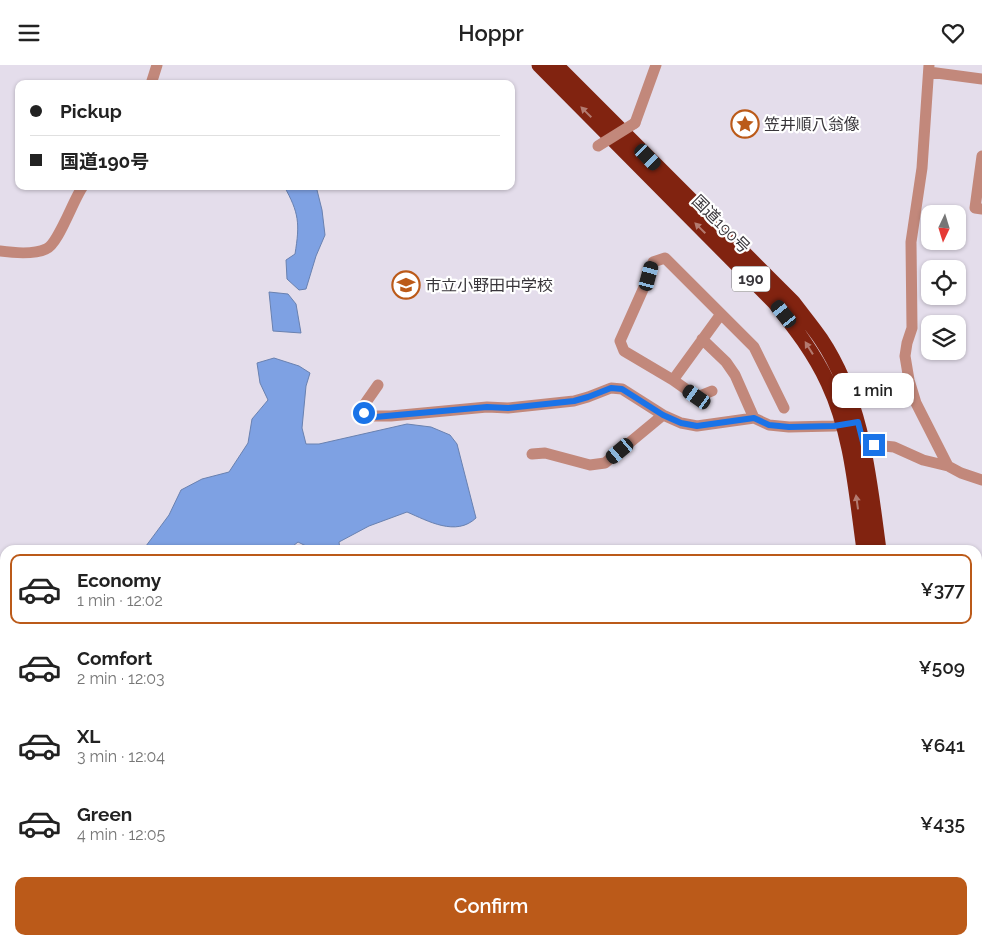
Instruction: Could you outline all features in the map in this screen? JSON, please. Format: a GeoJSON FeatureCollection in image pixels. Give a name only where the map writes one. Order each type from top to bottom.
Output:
{"type":"FeatureCollection","features":[{"type":"Feature","properties":{"kind":"highway","name":"国道190号"},"geometry":{"type":"LineString","coordinates":[[538,65],[775,303],[793,325],[818,363],[864,446],[878,545]]}},
{"type":"Feature","properties":{"kind":"highway","name":"国道190号"},"geometry":{"type":"LineString","coordinates":[[556,65],[793,302],[821,339],[848,394],[852,466],[863,545]]}},
{"type":"Feature","properties":{"kind":"street"},"geometry":{"type":"LineString","coordinates":[[152,80],[156,65]]}},
{"type":"Feature","properties":{"kind":"street"},"geometry":{"type":"LineString","coordinates":[[598,146],[634,123],[656,65]]}},
{"type":"Feature","properties":{"kind":"street"},"geometry":{"type":"LineString","coordinates":[[948,466],[916,403],[909,380],[905,356],[912,328],[911,242],[922,168],[929,68],[982,79]]}},
{"type":"Feature","properties":{"kind":"street"},"geometry":{"type":"LineString","coordinates":[[982,156],[975,208],[982,209]]}},
{"type":"Feature","properties":{"kind":"street"},"geometry":{"type":"LineString","coordinates":[[0,251],[19,253],[48,249],[56,242],[74,200],[80,190]]}},
{"type":"Feature","properties":{"kind":"street"},"geometry":{"type":"LineString","coordinates":[[712,391],[697,397],[673,380],[624,351],[620,341],[649,276],[653,262],[665,258],[754,347],[784,408]]}},
{"type":"Feature","properties":{"kind":"street"},"geometry":{"type":"LineString","coordinates":[[673,380],[721,315]]}},
{"type":"Feature","properties":{"kind":"street"},"geometry":{"type":"LineString","coordinates":[[702,339],[726,362],[735,375],[754,418]]}},
{"type":"Feature","properties":{"kind":"street"},"geometry":{"type":"LineString","coordinates":[[378,385],[364,405],[363,409],[368,416],[391,416],[487,407],[508,408],[574,401],[611,388],[622,389],[663,415],[681,423],[697,426],[754,418],[769,425],[789,427],[850,423]]}},
{"type":"Feature","properties":{"kind":"street"},"geometry":{"type":"LineString","coordinates":[[532,454],[546,453],[590,465],[605,463],[663,415]]}},
{"type":"Feature","properties":{"kind":"street"},"geometry":{"type":"LineString","coordinates":[[864,446],[894,447],[923,460],[948,466],[982,480]]}},
{"type":"Feature","properties":{"kind":"water"},"geometry":{"type":"Polygon","coordinates":[[[286,190],[317,190],[325,235],[316,256],[306,289],[299,290],[287,279],[286,260],[295,254],[298,234],[293,204],[286,190]]]}},
{"type":"Feature","properties":{"kind":"water"},"geometry":{"type":"Polygon","coordinates":[[[269,292],[288,294],[296,304],[301,333],[273,331],[269,292]]]}},
{"type":"Feature","properties":{"kind":"water"},"geometry":{"type":"Polygon","coordinates":[[[274,358],[299,366],[310,373],[306,386],[302,428],[306,444],[319,444],[407,424],[431,427],[450,435],[457,444],[476,518],[468,524],[451,527],[433,523],[407,512],[369,526],[339,542],[339,545],[304,545],[298,542],[294,545],[147,545],[169,515],[181,490],[202,479],[229,472],[248,443],[252,419],[268,400],[260,383],[257,363],[274,358]]]}},
{"type":"Feature","properties":{"kind":"place","name":"笠井順八翁像"},"geometry":{"type":"Point","coordinates":[745,124]}},
{"type":"Feature","properties":{"kind":"place","name":"市立小野田中学校"},"geometry":{"type":"Point","coordinates":[406,285]}},
{"type":"Feature","properties":{"kind":"route"},"geometry":{"type":"LineString","coordinates":[[364,413],[375,417],[487,407],[508,408],[574,401],[611,388],[622,389],[663,415],[681,423],[697,426],[754,418],[769,425],[789,427],[834,426],[858,422],[864,446],[874,445]]}}]}
